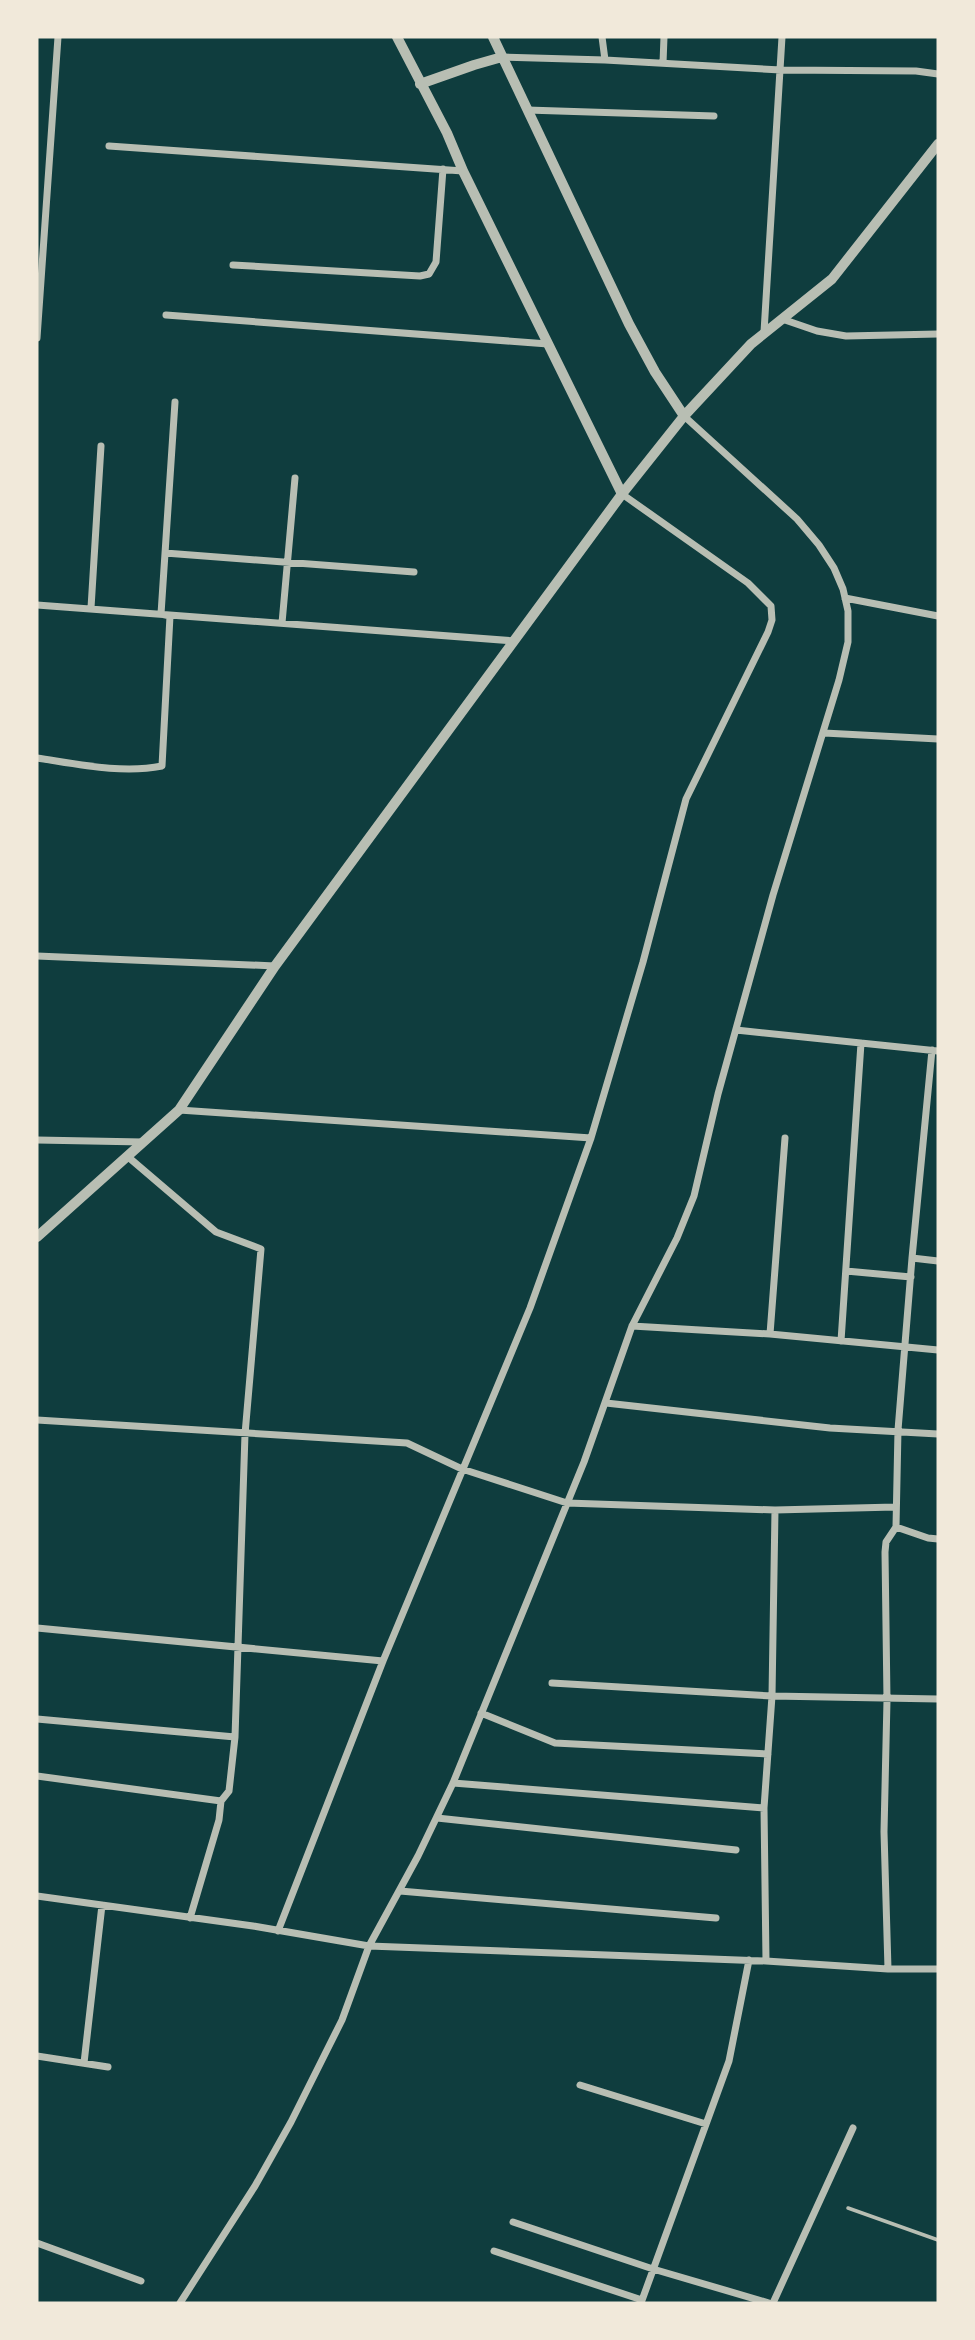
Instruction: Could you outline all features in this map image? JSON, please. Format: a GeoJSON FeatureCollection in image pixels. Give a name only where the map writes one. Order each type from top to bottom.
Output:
{"type":"FeatureCollection","features":[{"type":"Feature","properties":{"kind":"street"},"geometry":{"type":"LineString","coordinates":[[37,338],[58,37]]}},
{"type":"Feature","properties":{"kind":"street"},"geometry":{"type":"LineString","coordinates":[[278,1931],[383,1661],[530,1308],[591,1138],[646,950],[686,799],[768,632],[772,613],[765,598],[748,583],[622,494],[447,133],[397,37]]}},
{"type":"Feature","properties":{"kind":"street"},"geometry":{"type":"LineString","coordinates":[[180,2303],[256,2186],[290,2122],[342,2020],[369,1946],[400,1891],[453,1783],[568,1503],[632,1326],[677,1238],[694,1196],[718,1094],[773,895],[824,733],[848,642],[848,611],[845,598],[834,568],[819,545],[797,519],[684,416],[655,372],[629,324],[493,37]]}},
{"type":"Feature","properties":{"kind":"street"},"geometry":{"type":"LineString","coordinates":[[602,37],[605,60]]}},
{"type":"Feature","properties":{"kind":"street"},"geometry":{"type":"LineString","coordinates":[[663,63],[664,37]]}},
{"type":"Feature","properties":{"kind":"street"},"geometry":{"type":"LineString","coordinates":[[764,332],[782,37]]}},
{"type":"Feature","properties":{"kind":"street"},"geometry":{"type":"LineString","coordinates":[[420,84],[502,57],[781,70],[916,71],[938,74]]}},
{"type":"Feature","properties":{"kind":"street"},"geometry":{"type":"LineString","coordinates":[[527,110],[714,116]]}},
{"type":"Feature","properties":{"kind":"street"},"geometry":{"type":"LineString","coordinates":[[37,1237],[179,1110],[275,966],[622,494],[684,416],[764,332],[832,279],[938,144]]}},
{"type":"Feature","properties":{"kind":"street"},"geometry":{"type":"LineString","coordinates":[[109,146],[463,170]]}},
{"type":"Feature","properties":{"kind":"street"},"geometry":{"type":"LineString","coordinates":[[233,265],[420,276],[429,274],[436,262],[443,169]]}},
{"type":"Feature","properties":{"kind":"street"},"geometry":{"type":"LineString","coordinates":[[166,315],[548,344]]}},
{"type":"Feature","properties":{"kind":"street"},"geometry":{"type":"LineString","coordinates":[[782,319],[817,331],[846,336],[938,334]]}},
{"type":"Feature","properties":{"kind":"street"},"geometry":{"type":"LineString","coordinates":[[162,614],[175,402]]}},
{"type":"Feature","properties":{"kind":"street"},"geometry":{"type":"LineString","coordinates":[[90,608],[101,446]]}},
{"type":"Feature","properties":{"kind":"street"},"geometry":{"type":"LineString","coordinates":[[282,623],[295,478]]}},
{"type":"Feature","properties":{"kind":"street"},"geometry":{"type":"LineString","coordinates":[[165,553],[414,572]]}},
{"type":"Feature","properties":{"kind":"street"},"geometry":{"type":"LineString","coordinates":[[845,598],[938,616]]}},
{"type":"Feature","properties":{"kind":"street"},"geometry":{"type":"LineString","coordinates":[[37,605],[514,641]]}},
{"type":"Feature","properties":{"kind":"street"},"geometry":{"type":"LineString","coordinates":[[37,758],[90,766],[162,766],[170,616],[162,614]]}},
{"type":"Feature","properties":{"kind":"street"},"geometry":{"type":"LineString","coordinates":[[824,733],[938,739]]}},
{"type":"Feature","properties":{"kind":"street"},"geometry":{"type":"LineString","coordinates":[[37,956],[275,966]]}},
{"type":"Feature","properties":{"kind":"street"},"geometry":{"type":"LineString","coordinates":[[736,1030],[935,1050],[912,1258],[898,1430],[896,1527],[886,1542],[885,1552],[887,1700],[884,1832],[888,1969]]}},
{"type":"Feature","properties":{"kind":"street"},"geometry":{"type":"LineString","coordinates":[[841,1341],[860,1043]]}},
{"type":"Feature","properties":{"kind":"street"},"geometry":{"type":"LineString","coordinates":[[179,1110],[591,1138]]}},
{"type":"Feature","properties":{"kind":"street"},"geometry":{"type":"LineString","coordinates":[[770,1334],[785,1138]]}},
{"type":"Feature","properties":{"kind":"street"},"geometry":{"type":"LineString","coordinates":[[37,1140],[143,1142]]}},
{"type":"Feature","properties":{"kind":"street"},"geometry":{"type":"LineString","coordinates":[[127,1156],[216,1232],[261,1249],[245,1434],[235,1737],[229,1791],[221,1801],[219,1819],[190,1917]]}},
{"type":"Feature","properties":{"kind":"street"},"geometry":{"type":"LineString","coordinates":[[912,1258],[938,1261]]}},
{"type":"Feature","properties":{"kind":"street"},"geometry":{"type":"LineString","coordinates":[[846,1271],[911,1277]]}},
{"type":"Feature","properties":{"kind":"street"},"geometry":{"type":"LineString","coordinates":[[632,1326],[770,1334],[938,1350]]}},
{"type":"Feature","properties":{"kind":"street"},"geometry":{"type":"LineString","coordinates":[[606,1403],[830,1428],[938,1434]]}},
{"type":"Feature","properties":{"kind":"street"},"geometry":{"type":"LineString","coordinates":[[37,1420],[407,1443],[462,1469],[568,1503],[775,1510],[895,1507]]}},
{"type":"Feature","properties":{"kind":"street"},"geometry":{"type":"LineString","coordinates":[[766,1961],[764,1808],[772,1696],[775,1510]]}},
{"type":"Feature","properties":{"kind":"street"},"geometry":{"type":"LineString","coordinates":[[896,1527],[938,1539]]}},
{"type":"Feature","properties":{"kind":"street"},"geometry":{"type":"LineString","coordinates":[[37,1628],[383,1661]]}},
{"type":"Feature","properties":{"kind":"street"},"geometry":{"type":"LineString","coordinates":[[552,1683],[772,1696],[938,1699]]}},
{"type":"Feature","properties":{"kind":"street"},"geometry":{"type":"LineString","coordinates":[[481,1713],[555,1743],[768,1754]]}},
{"type":"Feature","properties":{"kind":"street"},"geometry":{"type":"LineString","coordinates":[[37,1718],[235,1737]]}},
{"type":"Feature","properties":{"kind":"street"},"geometry":{"type":"LineString","coordinates":[[37,1776],[221,1801]]}},
{"type":"Feature","properties":{"kind":"street"},"geometry":{"type":"LineString","coordinates":[[453,1783],[764,1808]]}},
{"type":"Feature","properties":{"kind":"street"},"geometry":{"type":"LineString","coordinates":[[436,1818],[736,1850]]}},
{"type":"Feature","properties":{"kind":"street"},"geometry":{"type":"LineString","coordinates":[[400,1891],[716,1918]]}},
{"type":"Feature","properties":{"kind":"street"},"geometry":{"type":"LineString","coordinates":[[37,1896],[369,1946],[938,1969]]}},
{"type":"Feature","properties":{"kind":"street"},"geometry":{"type":"LineString","coordinates":[[84,2063],[102,1905]]}},
{"type":"Feature","properties":{"kind":"street"},"geometry":{"type":"LineString","coordinates":[[494,2250],[641,2302],[729,2061],[749,1960]]}},
{"type":"Feature","properties":{"kind":"street"},"geometry":{"type":"LineString","coordinates":[[37,2056],[108,2067]]}},
{"type":"Feature","properties":{"kind":"street"},"geometry":{"type":"LineString","coordinates":[[580,2085],[706,2124]]}},
{"type":"Feature","properties":{"kind":"street"},"geometry":{"type":"LineString","coordinates":[[513,2222],[653,2269],[771,2303],[853,2128]]}},
{"type":"Feature","properties":{"kind":"street"},"geometry":{"type":"LineString","coordinates":[[37,2243],[141,2281]]}},
{"type":"Feature","properties":{"kind":"lane"},"geometry":{"type":"LineString","coordinates":[[848,2208],[938,2240]]}}]}
